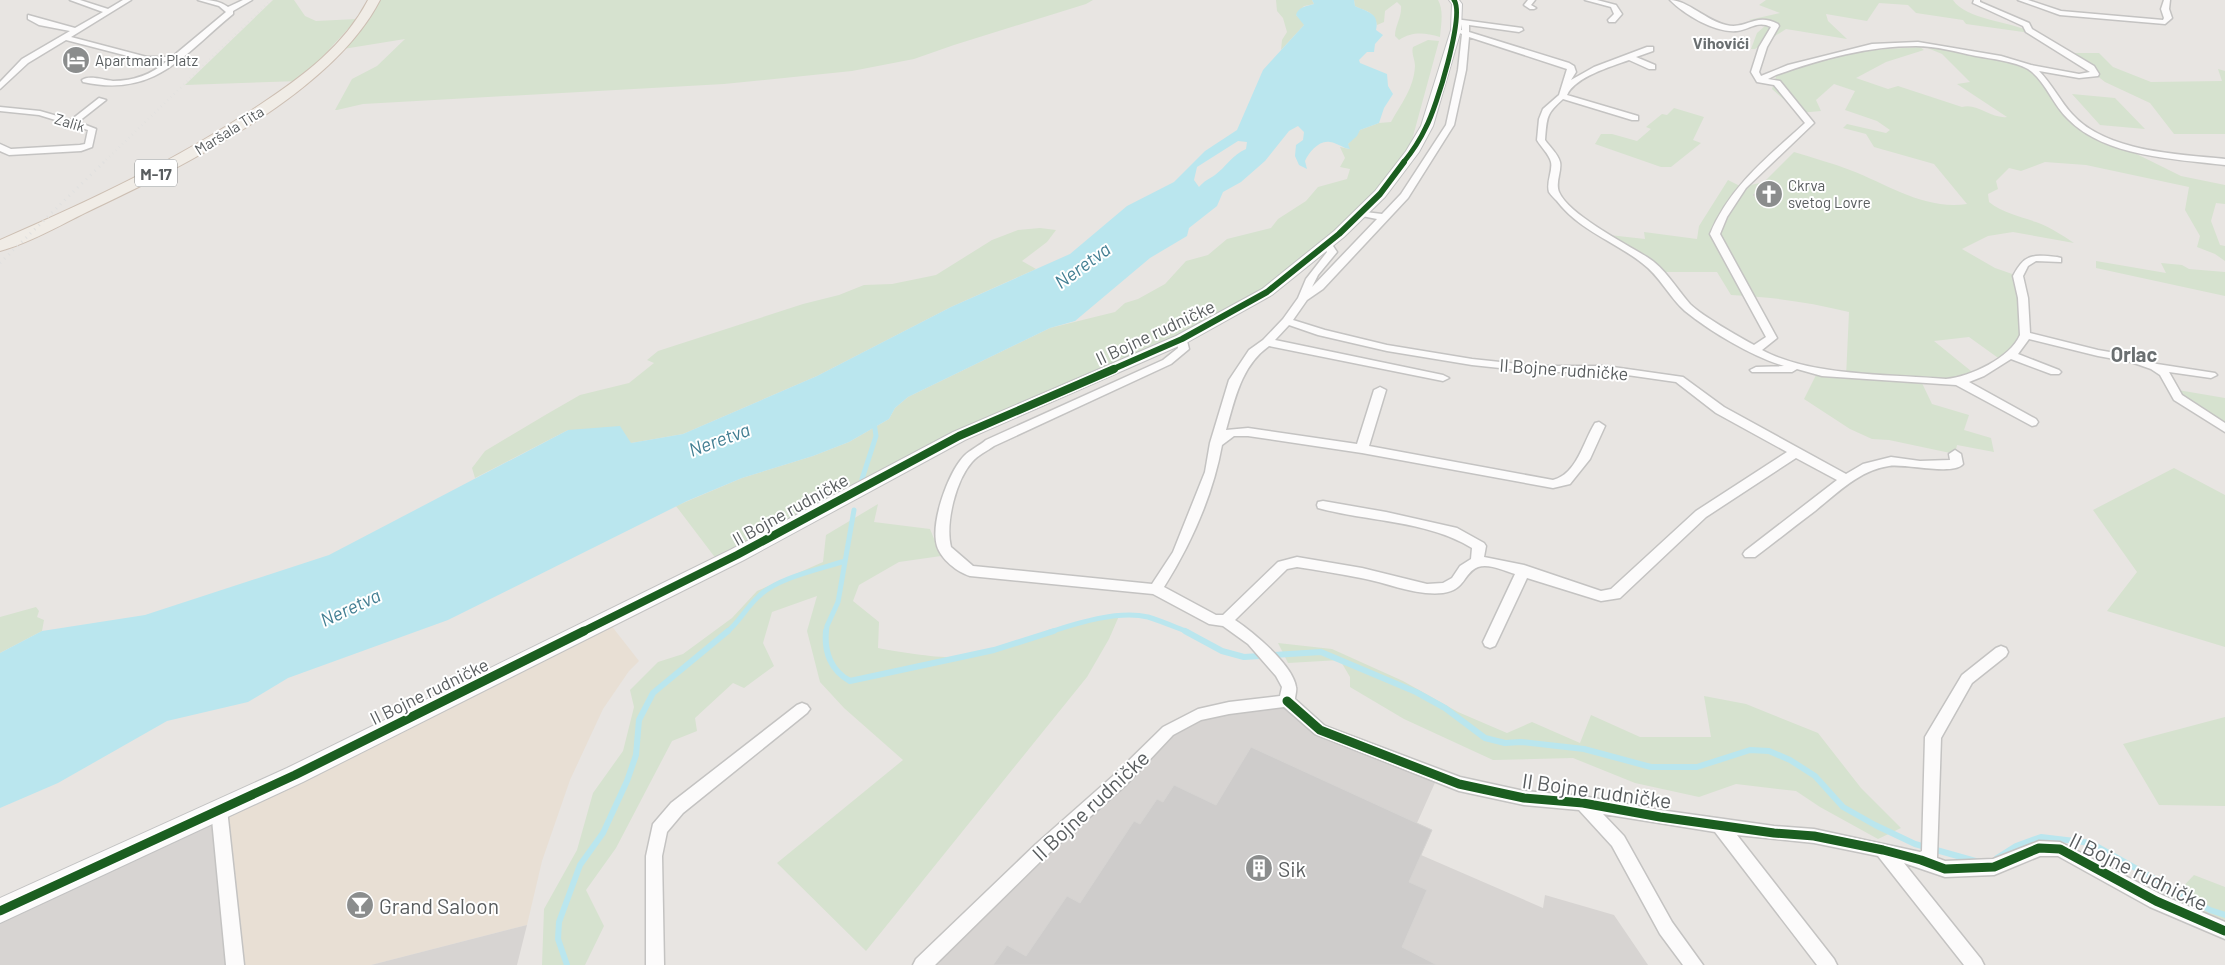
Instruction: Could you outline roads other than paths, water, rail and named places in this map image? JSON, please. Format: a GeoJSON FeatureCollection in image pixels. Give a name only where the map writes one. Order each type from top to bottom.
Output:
{"type":"FeatureCollection","features":[{"type":"Feature","properties":{"kind":"main road","name":"Maršala Tita"},"geometry":{"type":"LineString","coordinates":[[0,246],[102,201],[172,165],[259,112],[301,82],[337,50],[366,16],[374,0]]}},
{"type":"Feature","properties":{"kind":"street"},"geometry":{"type":"LineString","coordinates":[[73,0],[107,11]]}},
{"type":"Feature","properties":{"kind":"street"},"geometry":{"type":"LineString","coordinates":[[0,87],[17,67],[74,30],[128,0]]}},
{"type":"Feature","properties":{"kind":"street"},"geometry":{"type":"LineString","coordinates":[[201,0],[222,5],[228,10]]}},
{"type":"Feature","properties":{"kind":"street"},"geometry":{"type":"LineString","coordinates":[[228,10],[249,0]]}},
{"type":"Feature","properties":{"kind":"street","name":"II Bojne rudničke"},"geometry":{"type":"LineString","coordinates":[[0,911],[295,775],[728,560],[959,436],[1182,339],[1267,292],[1328,245],[1380,194],[1412,152],[1427,126],[1461,27],[1457,4],[1454,0]]}},
{"type":"Feature","properties":{"kind":"street"},"geometry":{"type":"LineString","coordinates":[[1532,0],[1527,5],[1532,8]]}},
{"type":"Feature","properties":{"kind":"street"},"geometry":{"type":"LineString","coordinates":[[1588,0],[1614,6],[1618,14],[1612,20]]}},
{"type":"Feature","properties":{"kind":"street"},"geometry":{"type":"LineString","coordinates":[[1673,0],[1691,13],[1724,27],[1744,28],[1756,21],[1769,22],[1774,26],[1763,47],[1755,72],[1760,80],[1777,83],[1810,123],[1749,179],[1719,221],[1715,234],[1730,266],[1761,314],[1772,338],[1754,350]]}},
{"type":"Feature","properties":{"kind":"street"},"geometry":{"type":"LineString","coordinates":[[1760,80],[1773,73],[1849,50],[1884,45],[1918,44],[2001,58],[2030,67],[2079,76],[2095,74],[2091,68],[2029,30],[2026,25],[1990,11],[1976,3],[1977,0]]}},
{"type":"Feature","properties":{"kind":"street"},"geometry":{"type":"LineString","coordinates":[[2021,0],[2060,13],[2165,22],[2168,18],[2165,9],[2167,0]]}},
{"type":"Feature","properties":{"kind":"street"},"geometry":{"type":"LineString","coordinates":[[86,80],[130,83],[156,75],[225,17],[230,12],[228,10]]}},
{"type":"Feature","properties":{"kind":"street"},"geometry":{"type":"LineString","coordinates":[[32,17],[58,28],[74,30]]}},
{"type":"Feature","properties":{"kind":"street"},"geometry":{"type":"LineString","coordinates":[[1461,27],[1518,30]]}},
{"type":"Feature","properties":{"kind":"street"},"geometry":{"type":"LineString","coordinates":[[1461,27],[1571,68],[1572,72],[1567,78],[1567,86],[1562,96],[1547,109],[1543,119],[1541,140],[1553,156],[1556,164],[1553,174],[1554,192],[1567,208],[1589,225],[1630,250],[1659,272],[1688,308],[1769,358],[1804,368],[1847,375],[1960,382],[1982,374],[2017,351],[2025,335],[2023,298],[2018,276],[2024,264],[2034,258],[2057,260]]}},
{"type":"Feature","properties":{"kind":"street"},"geometry":{"type":"LineString","coordinates":[[1304,292],[1319,287],[1405,196],[1450,125],[1462,70],[1461,27]]}},
{"type":"Feature","properties":{"kind":"street"},"geometry":{"type":"LineString","coordinates":[[63,37],[111,48],[147,59],[174,59]]}},
{"type":"Feature","properties":{"kind":"street"},"geometry":{"type":"LineString","coordinates":[[1567,86],[1597,69],[1650,49]]}},
{"type":"Feature","properties":{"kind":"street"},"geometry":{"type":"LineString","coordinates":[[1629,57],[1652,67]]}},
{"type":"Feature","properties":{"kind":"street"},"geometry":{"type":"LineString","coordinates":[[2030,67],[2038,74],[2068,116],[2090,133],[2122,146],[2141,151],[2225,162]]}},
{"type":"Feature","properties":{"kind":"street"},"geometry":{"type":"LineString","coordinates":[[1562,96],[1635,118]]}},
{"type":"Feature","properties":{"kind":"street"},"geometry":{"type":"LineString","coordinates":[[73,122],[102,100]]}},
{"type":"Feature","properties":{"kind":"street","name":"Zalik"},"geometry":{"type":"LineString","coordinates":[[0,109],[40,113],[92,129],[89,145],[81,148],[10,152],[0,147]]}},
{"type":"Feature","properties":{"kind":"street"},"geometry":{"type":"LineString","coordinates":[[1360,213],[1381,221]]}},
{"type":"Feature","properties":{"kind":"street","name":"II Bojne rudničke"},"geometry":{"type":"LineString","coordinates":[[1156,589],[1179,553],[1212,472],[1216,443],[1235,380],[1253,352],[1267,342],[1287,321],[1313,274],[1332,252],[1328,245]]}},
{"type":"Feature","properties":{"kind":"street","name":"II Bojne rudničke"},"geometry":{"type":"LineString","coordinates":[[1287,321],[1322,333],[1387,348],[1472,362],[1539,369],[1606,369],[1679,379],[1720,410],[1846,480]]}},
{"type":"Feature","properties":{"kind":"street"},"geometry":{"type":"LineString","coordinates":[[2025,335],[2133,359],[2156,366],[2211,375]]}},
{"type":"Feature","properties":{"kind":"street","name":"II Bojne rudničke"},"geometry":{"type":"LineString","coordinates":[[1182,339],[1184,350],[1167,362],[990,443],[967,460],[955,481],[942,526],[944,546],[955,560],[970,571],[1156,589],[1214,620],[1226,622],[1253,640],[1281,672],[1289,687],[1287,701]]}},
{"type":"Feature","properties":{"kind":"street"},"geometry":{"type":"LineString","coordinates":[[1267,342],[1443,378]]}},
{"type":"Feature","properties":{"kind":"street"},"geometry":{"type":"LineString","coordinates":[[2011,355],[2055,372]]}},
{"type":"Feature","properties":{"kind":"street"},"geometry":{"type":"LineString","coordinates":[[2156,366],[2164,373],[2178,397],[2225,428]]}},
{"type":"Feature","properties":{"kind":"street"},"geometry":{"type":"LineString","coordinates":[[1756,370],[1804,368]]}},
{"type":"Feature","properties":{"kind":"street"},"geometry":{"type":"LineString","coordinates":[[1960,382],[2032,422]]}},
{"type":"Feature","properties":{"kind":"street"},"geometry":{"type":"LineString","coordinates":[[1362,449],[1380,390]]}},
{"type":"Feature","properties":{"kind":"street"},"geometry":{"type":"LineString","coordinates":[[1216,443],[1231,432],[1248,432],[1362,449],[1553,484],[1566,481],[1584,459],[1599,426]]}},
{"type":"Feature","properties":{"kind":"street"},"geometry":{"type":"LineString","coordinates":[[1226,622],[1283,565],[1297,562],[1362,573],[1427,589],[1445,588],[1457,582],[1465,568],[1478,561],[1493,562],[1524,570],[1601,596],[1615,594],[1701,514],[1795,453]]}},
{"type":"Feature","properties":{"kind":"street"},"geometry":{"type":"LineString","coordinates":[[1750,554],[1846,480],[1867,467],[1891,461],[1920,465],[1957,464],[1955,454]]}},
{"type":"Feature","properties":{"kind":"street"},"geometry":{"type":"LineString","coordinates":[[1323,505],[1386,516],[1457,533],[1479,546],[1478,561]]}},
{"type":"Feature","properties":{"kind":"street"},"geometry":{"type":"LineString","coordinates":[[1490,642],[1524,570]]}},
{"type":"Feature","properties":{"kind":"street"},"geometry":{"type":"LineString","coordinates":[[1925,858],[1930,828],[1933,737],[1967,679],[2001,652]]}},
{"type":"Feature","properties":{"kind":"street","name":"II Bojne rudničke"},"geometry":{"type":"LineString","coordinates":[[922,965],[1042,849],[1119,781],[1168,731],[1198,715],[1229,708],[1287,701],[1320,730],[1459,784],[1524,798],[1583,803],[1660,817],[1774,833],[1814,836],[1925,858],[1945,869],[1994,867],[2039,848],[2060,849],[2148,897],[2225,931]]}},
{"type":"Feature","properties":{"kind":"street"},"geometry":{"type":"LineString","coordinates":[[655,965],[654,856],[659,829],[677,808],[802,709]]}},
{"type":"Feature","properties":{"kind":"street","name":"II Bojne rudničke"},"geometry":{"type":"LineString","coordinates":[[1583,803],[1618,841],[1666,928],[1694,965]]}},
{"type":"Feature","properties":{"kind":"street"},"geometry":{"type":"LineString","coordinates":[[218,809],[234,965]]}},
{"type":"Feature","properties":{"kind":"street"},"geometry":{"type":"LineString","coordinates":[[1719,825],[1828,965]]}},
{"type":"Feature","properties":{"kind":"street"},"geometry":{"type":"LineString","coordinates":[[1883,850],[1975,965]]}},
{"type":"Feature","properties":{"kind":"water","name":"Neretva"},"geometry":{"type":"Polygon","coordinates":[[[1312,0],[1354,0],[1355,6],[1374,16],[1377,24],[1376,30],[1383,35],[1375,44],[1374,52],[1367,52],[1359,60],[1360,63],[1387,74],[1388,86],[1393,94],[1384,108],[1379,123],[1360,130],[1357,136],[1348,144],[1350,149],[1330,142],[1318,145],[1305,161],[1307,169],[1299,165],[1295,156],[1296,145],[1303,140],[1304,132],[1298,126],[1289,131],[1265,161],[1241,182],[1223,192],[1217,206],[1189,228],[1187,236],[1150,258],[1075,321],[1050,328],[908,397],[895,408],[889,419],[849,442],[813,456],[742,478],[687,501],[448,620],[288,678],[248,702],[167,721],[58,783],[0,808],[0,653],[42,631],[145,615],[329,555],[568,430],[620,426],[631,443],[683,434],[817,376],[951,307],[1070,254],[1127,206],[1174,182],[1205,151],[1237,130],[1263,70],[1304,25],[1296,15],[1297,12],[1303,7],[1314,4],[1312,0]],[[1238,141],[1197,167],[1194,180],[1199,187],[1219,172],[1237,154],[1246,149],[1247,142],[1238,141]]]}},
{"type":"Feature","properties":{"kind":"waterway"},"geometry":{"type":"LineString","coordinates":[[862,479],[876,436],[874,422]]}},
{"type":"Feature","properties":{"kind":"waterway"},"geometry":{"type":"LineString","coordinates":[[826,632],[838,602],[854,510]]}},
{"type":"Feature","properties":{"kind":"waterway"},"geometry":{"type":"LineString","coordinates":[[728,631],[754,601],[776,584],[845,561]]}},
{"type":"Feature","properties":{"kind":"waterway"},"geometry":{"type":"LineString","coordinates":[[1050,632],[1098,618],[1124,615],[1148,617],[1188,632]]}},
{"type":"Feature","properties":{"kind":"waterway"},"geometry":{"type":"LineString","coordinates":[[567,965],[558,939],[559,922],[580,865],[603,833],[627,781],[636,755],[639,720],[653,693],[728,631]]}},
{"type":"Feature","properties":{"kind":"waterway"},"geometry":{"type":"LineString","coordinates":[[826,632],[826,646],[830,660],[838,672],[850,681],[994,650],[1054,631]]}},
{"type":"Feature","properties":{"kind":"waterway"},"geometry":{"type":"LineString","coordinates":[[1185,631],[1222,651],[1244,657],[1321,652],[1416,692],[1445,708],[1485,738],[1505,743],[1521,742],[1584,749],[1651,767],[1697,767],[1750,750],[1769,751],[1790,760],[1815,776],[1843,807],[1875,825],[1915,844],[1979,862]]}},
{"type":"Feature","properties":{"kind":"waterway"},"geometry":{"type":"LineString","coordinates":[[1997,858],[2016,846],[2041,837],[2091,843],[2210,910],[2225,915]]}},
{"type":"Feature","properties":{"kind":"railway"},"geometry":{"type":"LineString","coordinates":[[103,163],[271,0]]}},
{"type":"Feature","properties":{"kind":"railway"},"geometry":{"type":"LineString","coordinates":[[0,263],[104,162]]}},
{"type":"Feature","properties":{"kind":"place","name":"Apartmani Platz"},"geometry":{"type":"Point","coordinates":[76,60]}},
{"type":"Feature","properties":{"kind":"place","name":"Ckrva svetog Lovre"},"geometry":{"type":"Point","coordinates":[1769,194]}},
{"type":"Feature","properties":{"kind":"place","name":"Sik"},"geometry":{"type":"Point","coordinates":[1259,868]}},
{"type":"Feature","properties":{"kind":"place","name":"Grand Saloon"},"geometry":{"type":"Point","coordinates":[360,905]}},
{"type":"Feature","properties":{"kind":"district","name":"Vihovići"},"geometry":{"type":"Point","coordinates":[1721,42]}},
{"type":"Feature","properties":{"kind":"district","name":"Orlac"},"geometry":{"type":"Point","coordinates":[2134,354]}}]}
